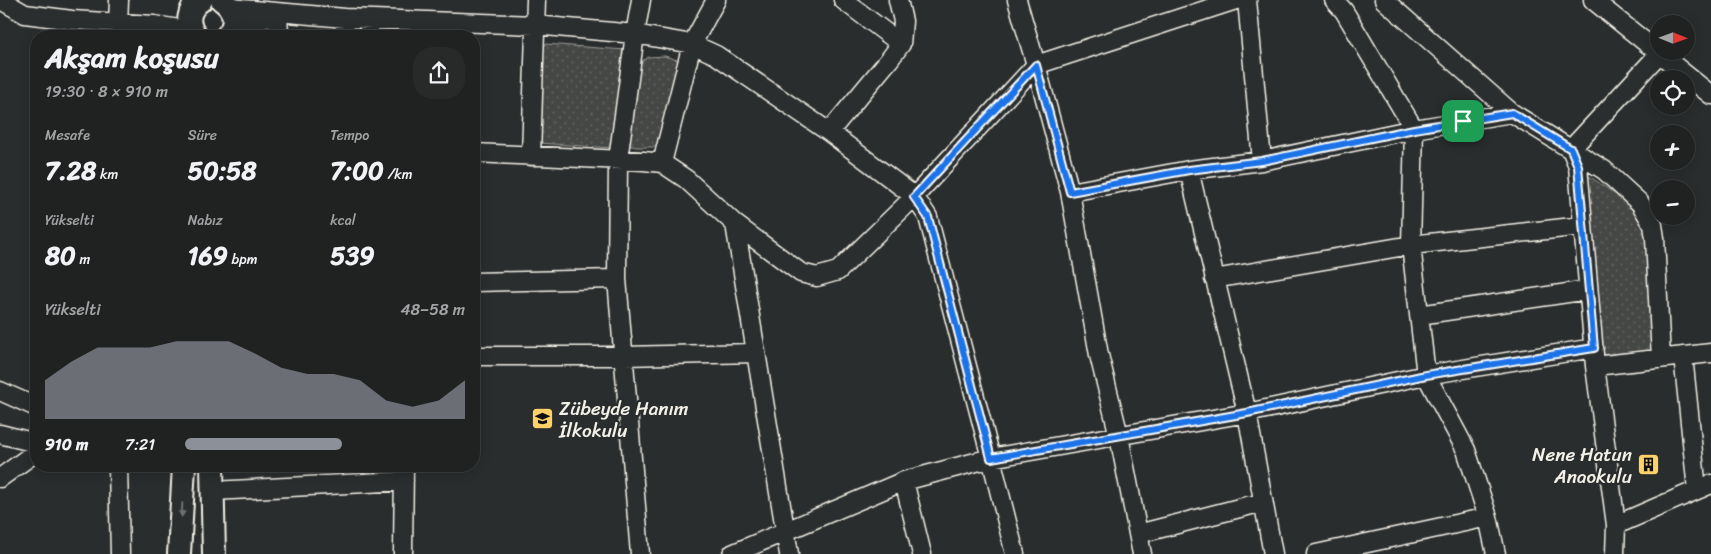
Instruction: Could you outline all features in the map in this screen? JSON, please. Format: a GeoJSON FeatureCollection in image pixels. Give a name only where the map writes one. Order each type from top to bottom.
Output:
{"type":"FeatureCollection","features":[{"type":"Feature","properties":{"kind":"main road"},"geometry":{"type":"LineString","coordinates":[[192,30],[188,20],[196,2]]}},
{"type":"Feature","properties":{"kind":"main road"},"geometry":{"type":"LineString","coordinates":[[228,2],[234,17],[230,30]]}},
{"type":"Feature","properties":{"kind":"main road"},"geometry":{"type":"LineString","coordinates":[[180,554],[184,472]]}},
{"type":"Feature","properties":{"kind":"main road"},"geometry":{"type":"LineString","coordinates":[[212,472],[214,554]]}},
{"type":"Feature","properties":{"kind":"street"},"geometry":{"type":"LineString","coordinates":[[1,0],[25,14],[118,24],[154,25],[176,30]]}},
{"type":"Feature","properties":{"kind":"street"},"geometry":{"type":"LineString","coordinates":[[118,24],[119,0]]}},
{"type":"Feature","properties":{"kind":"street"},"geometry":{"type":"LineString","coordinates":[[531,156],[536,0]]}},
{"type":"Feature","properties":{"kind":"street"},"geometry":{"type":"LineString","coordinates":[[640,554],[617,279],[618,160],[641,0]]}},
{"type":"Feature","properties":{"kind":"street"},"geometry":{"type":"LineString","coordinates":[[662,163],[692,44],[716,0]]}},
{"type":"Feature","properties":{"kind":"street"},"geometry":{"type":"LineString","coordinates":[[843,0],[901,44]]}},
{"type":"Feature","properties":{"kind":"street"},"geometry":{"type":"LineString","coordinates":[[830,132],[901,44],[903,21],[898,0]]}},
{"type":"Feature","properties":{"kind":"street"},"geometry":{"type":"LineString","coordinates":[[1016,0],[1036,65],[1070,192],[1099,355],[1119,436],[1142,554]]}},
{"type":"Feature","properties":{"kind":"street"},"geometry":{"type":"LineString","coordinates":[[480,153],[662,163],[686,179],[735,224],[801,273],[817,276],[838,271],[914,197],[1036,65],[1236,0]]}},
{"type":"Feature","properties":{"kind":"street"},"geometry":{"type":"LineString","coordinates":[[1247,0],[1262,161]]}},
{"type":"Feature","properties":{"kind":"street"},"geometry":{"type":"LineString","coordinates":[[1334,0],[1344,11],[1414,129],[1412,244],[1426,375],[1466,450],[1488,517],[1496,554]]}},
{"type":"Feature","properties":{"kind":"street"},"geometry":{"type":"LineString","coordinates":[[1384,0],[1512,113],[1604,170],[1640,204],[1653,225],[1655,238],[1662,359]]}},
{"type":"Feature","properties":{"kind":"street"},"geometry":{"type":"LineString","coordinates":[[1592,0],[1650,47]]}},
{"type":"Feature","properties":{"kind":"street"},"geometry":{"type":"LineString","coordinates":[[154,25],[196,2]]}},
{"type":"Feature","properties":{"kind":"street"},"geometry":{"type":"LineString","coordinates":[[228,2],[278,13],[345,18],[369,28],[534,25],[635,34],[692,44],[716,55],[830,132],[914,197],[928,217],[1015,554]]}},
{"type":"Feature","properties":{"kind":"street"},"geometry":{"type":"LineString","coordinates":[[238,30],[278,13]]}},
{"type":"Feature","properties":{"kind":"street"},"geometry":{"type":"LineString","coordinates":[[278,13],[279,30]]}},
{"type":"Feature","properties":{"kind":"street"},"geometry":{"type":"LineString","coordinates":[[344,30],[345,18]]}},
{"type":"Feature","properties":{"kind":"street"},"geometry":{"type":"LineString","coordinates":[[1571,149],[1653,60]]}},
{"type":"Feature","properties":{"kind":"street"},"geometry":{"type":"LineString","coordinates":[[1667,60],[1711,95]]}},
{"type":"Feature","properties":{"kind":"street"},"geometry":{"type":"LineString","coordinates":[[1070,192],[1189,170],[1262,161],[1414,129],[1512,113]]}},
{"type":"Feature","properties":{"kind":"street"},"geometry":{"type":"LineString","coordinates":[[1571,149],[1578,166],[1595,366],[1616,525],[1615,554]]}},
{"type":"Feature","properties":{"kind":"street"},"geometry":{"type":"LineString","coordinates":[[1189,170],[1247,413],[1273,554]]}},
{"type":"Feature","properties":{"kind":"street"},"geometry":{"type":"LineString","coordinates":[[735,224],[790,554]]}},
{"type":"Feature","properties":{"kind":"street"},"geometry":{"type":"LineString","coordinates":[[1214,279],[1412,244],[1582,226]]}},
{"type":"Feature","properties":{"kind":"street"},"geometry":{"type":"LineString","coordinates":[[480,282],[617,279]]}},
{"type":"Feature","properties":{"kind":"street"},"geometry":{"type":"LineString","coordinates":[[1419,315],[1588,290]]}},
{"type":"Feature","properties":{"kind":"street"},"geometry":{"type":"LineString","coordinates":[[732,554],[904,481],[991,458],[1247,413],[1426,375],[1594,348]]}},
{"type":"Feature","properties":{"kind":"street"},"geometry":{"type":"LineString","coordinates":[[480,356],[623,356],[756,353]]}},
{"type":"Feature","properties":{"kind":"street"},"geometry":{"type":"LineString","coordinates":[[1595,366],[1711,353]]}},
{"type":"Feature","properties":{"kind":"street"},"geometry":{"type":"LineString","coordinates":[[1616,525],[1704,487],[1683,356]]}},
{"type":"Feature","properties":{"kind":"street"},"geometry":{"type":"LineString","coordinates":[[0,391],[30,404]]}},
{"type":"Feature","properties":{"kind":"street"},"geometry":{"type":"LineString","coordinates":[[0,434],[30,442]]}},
{"type":"Feature","properties":{"kind":"street"},"geometry":{"type":"LineString","coordinates":[[0,478],[30,456]]}},
{"type":"Feature","properties":{"kind":"street"},"geometry":{"type":"LineString","coordinates":[[118,472],[120,554]]}},
{"type":"Feature","properties":{"kind":"street"},"geometry":{"type":"LineString","coordinates":[[212,491],[404,473],[403,554]]}},
{"type":"Feature","properties":{"kind":"street"},"geometry":{"type":"LineString","coordinates":[[904,481],[922,554]]}},
{"type":"Feature","properties":{"kind":"street"},"geometry":{"type":"LineString","coordinates":[[1138,534],[1263,502]]}},
{"type":"Feature","properties":{"kind":"street"},"geometry":{"type":"LineString","coordinates":[[1316,554],[1488,517]]}},
{"type":"Feature","properties":{"kind":"shaded area"},"geometry":{"type":"Polygon","coordinates":[[[545,44],[625,50],[613,148],[538,143],[545,44]]]}},
{"type":"Feature","properties":{"kind":"shaded area"},"geometry":{"type":"Polygon","coordinates":[[[665,56],[677,60],[681,70],[667,135],[653,147],[628,145],[641,62],[648,57],[665,56]]]}},
{"type":"Feature","properties":{"kind":"shaded area"},"geometry":{"type":"Polygon","coordinates":[[[1583,172],[1612,192],[1630,208],[1637,216],[1648,237],[1653,351],[1599,355],[1583,172]]]}},
{"type":"Feature","properties":{"kind":"place","name":"Zübeyde Hanım İlkokulu"},"geometry":{"type":"Point","coordinates":[543,419]}},
{"type":"Feature","properties":{"kind":"place","name":"Nene Hatun Anaokulu"},"geometry":{"type":"Point","coordinates":[1648,465]}},
{"type":"Feature","properties":{"kind":"route"},"geometry":{"type":"LineString","coordinates":[[1036,65],[1070,192],[1189,170],[1262,161],[1414,129],[1463,121],[1512,113],[1571,149],[1578,166],[1594,348],[1426,375],[1247,413],[991,458],[928,217],[914,197],[1036,65]]}}]}
